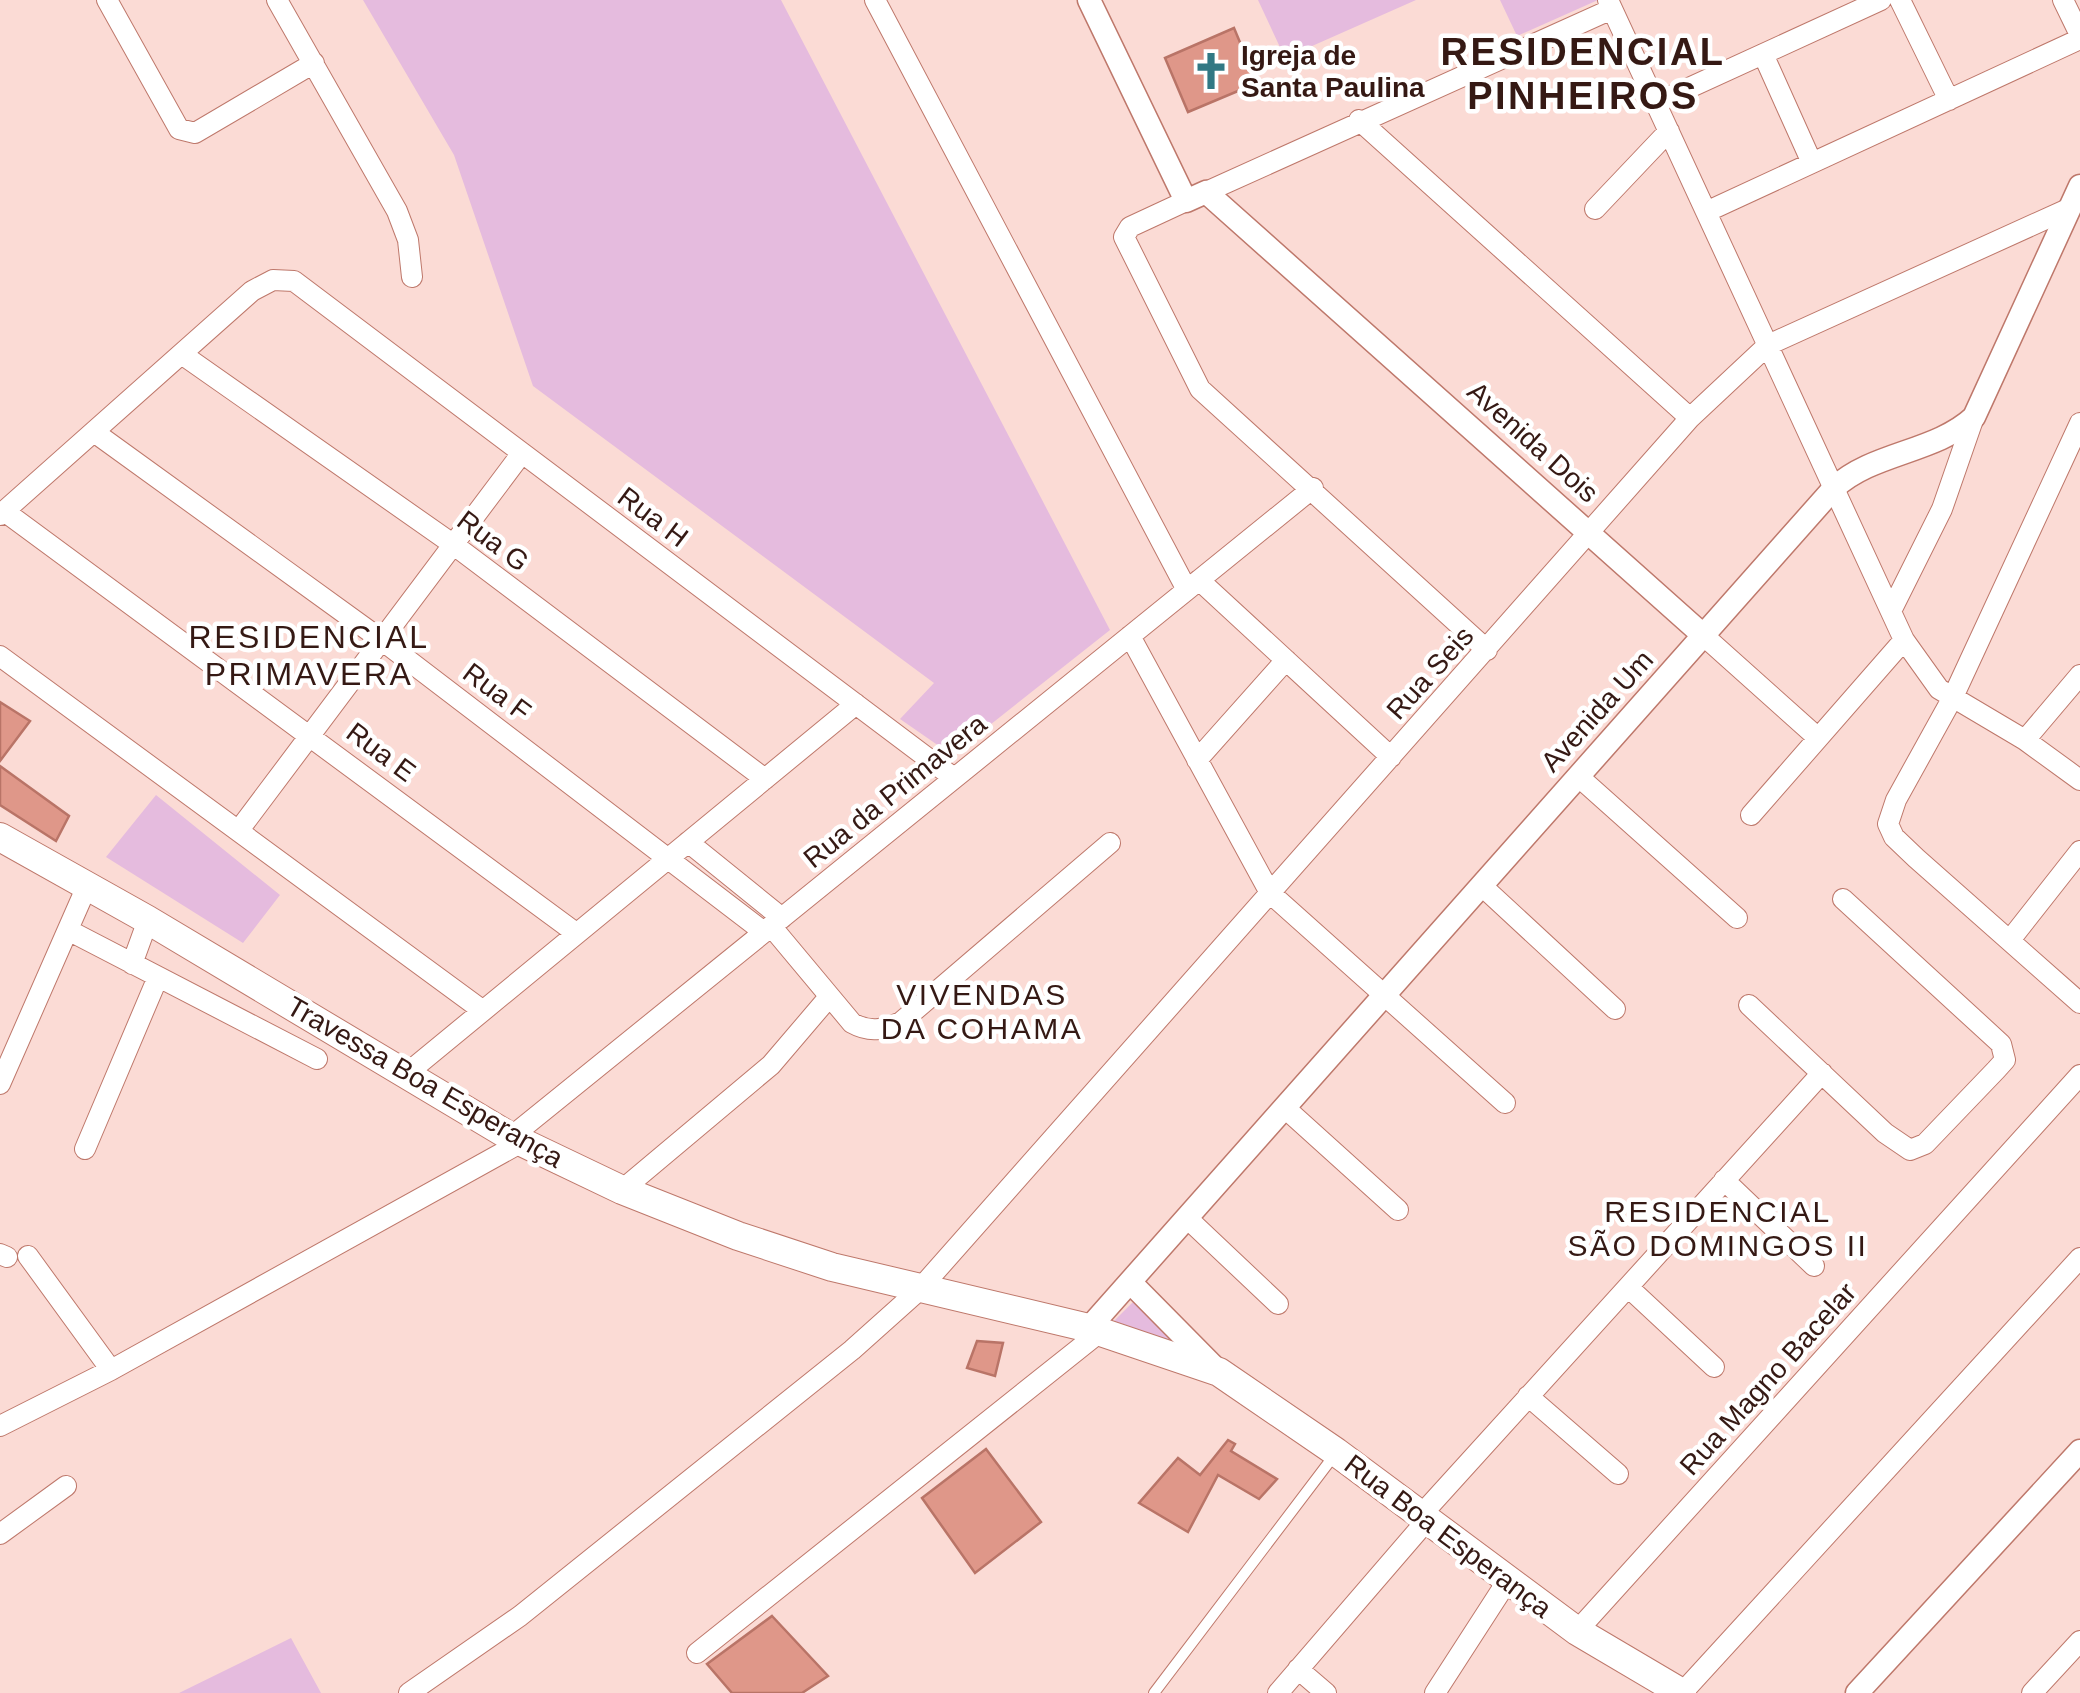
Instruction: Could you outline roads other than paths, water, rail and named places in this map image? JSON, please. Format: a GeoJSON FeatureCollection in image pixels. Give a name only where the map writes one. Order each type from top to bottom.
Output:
{"type":"FeatureCollection","features":[{"type":"Feature","properties":{"kind":"main road","name":"Travessa Boa Esperança"},"geometry":{"type":"LineString","coordinates":[[0,837],[148,920],[516,1140],[622,1190],[738,1236],[918,1290],[1095,1330],[1219,1372]]}},
{"type":"Feature","properties":{"kind":"main road","name":"Rua Boa Esperança"},"geometry":{"type":"LineString","coordinates":[[1219,1372],[1336,1452],[1577,1631],[1682,1693]]}},
{"type":"Feature","properties":{"kind":"street"},"geometry":{"type":"LineString","coordinates":[[107,0],[179,128],[187,132],[194,133],[314,63]]}},
{"type":"Feature","properties":{"kind":"street"},"geometry":{"type":"LineString","coordinates":[[277,0],[397,211],[408,240],[412,277]]}},
{"type":"Feature","properties":{"kind":"street"},"geometry":{"type":"LineString","coordinates":[[875,0],[1193,585],[1286,660],[1391,757]]}},
{"type":"Feature","properties":{"kind":"street","name":"Avenida Dois"},"geometry":{"type":"LineString","coordinates":[[1090,0],[1196,197],[1590,533],[1818,738]]}},
{"type":"Feature","properties":{"kind":"street"},"geometry":{"type":"LineString","coordinates":[[1656,103],[1881,0]]}},
{"type":"Feature","properties":{"kind":"street"},"geometry":{"type":"LineString","coordinates":[[1900,0],[1949,100]]}},
{"type":"Feature","properties":{"kind":"street"},"geometry":{"type":"LineString","coordinates":[[1706,212],[2080,37],[2063,0]]}},
{"type":"Feature","properties":{"kind":"street"},"geometry":{"type":"LineString","coordinates":[[1487,650],[1200,388],[1124,244],[1130,227],[1610,4],[1904,640],[1928,678],[1952,698],[2026,740],[2080,780]]}},
{"type":"Feature","properties":{"kind":"street"},"geometry":{"type":"LineString","coordinates":[[1763,54],[1812,163]]}},
{"type":"Feature","properties":{"kind":"street"},"geometry":{"type":"LineString","coordinates":[[1358,120],[1690,418]]}},
{"type":"Feature","properties":{"kind":"street"},"geometry":{"type":"LineString","coordinates":[[1595,209],[1669,132]]}},
{"type":"Feature","properties":{"kind":"street"},"geometry":{"type":"LineString","coordinates":[[1892,609],[1948,494],[1974,417],[2080,186]]}},
{"type":"Feature","properties":{"kind":"street","name":"Rua Seis"},"geometry":{"type":"LineString","coordinates":[[409,1693],[520,1616],[826,1372],[918,1290],[1690,418],[1768,344],[2070,208]]}},
{"type":"Feature","properties":{"kind":"street","name":"Rua H"},"geometry":{"type":"LineString","coordinates":[[184,355],[252,290],[272,280],[294,281],[954,778]]}},
{"type":"Feature","properties":{"kind":"street"},"geometry":{"type":"LineString","coordinates":[[2,513],[184,355]]}},
{"type":"Feature","properties":{"kind":"street","name":"Rua G"},"geometry":{"type":"LineString","coordinates":[[184,355],[454,545],[765,779]]}},
{"type":"Feature","properties":{"kind":"street","name":"Avenida Um"},"geometry":{"type":"LineString","coordinates":[[1095,1330],[1130,1282],[1834,488],[1855,473],[1958,431],[1974,417]]}},
{"type":"Feature","properties":{"kind":"street"},"geometry":{"type":"LineString","coordinates":[[2080,423],[1952,698],[1888,824],[1894,837],[2080,1003]]}},
{"type":"Feature","properties":{"kind":"street","name":"Rua F"},"geometry":{"type":"LineString","coordinates":[[94,432],[383,641],[670,856],[773,925]]}},
{"type":"Feature","properties":{"kind":"street"},"geometry":{"type":"LineString","coordinates":[[240,830],[522,453]]}},
{"type":"Feature","properties":{"kind":"street","name":"Rua da Primavera"},"geometry":{"type":"LineString","coordinates":[[0,1426],[112,1370],[516,1140],[773,925],[1313,488]]}},
{"type":"Feature","properties":{"kind":"street","name":"Rua E"},"geometry":{"type":"LineString","coordinates":[[2,513],[312,735],[576,933]]}},
{"type":"Feature","properties":{"kind":"street"},"geometry":{"type":"LineString","coordinates":[[1130,636],[1270,893],[1505,1103]]}},
{"type":"Feature","properties":{"kind":"street"},"geometry":{"type":"LineString","coordinates":[[1751,815],[1904,640]]}},
{"type":"Feature","properties":{"kind":"street"},"geometry":{"type":"LineString","coordinates":[[0,656],[482,1010]]}},
{"type":"Feature","properties":{"kind":"street"},"geometry":{"type":"LineString","coordinates":[[1197,760],[1286,660]]}},
{"type":"Feature","properties":{"kind":"street"},"geometry":{"type":"LineString","coordinates":[[2026,740],[2080,676]]}},
{"type":"Feature","properties":{"kind":"street"},"geometry":{"type":"LineString","coordinates":[[404,1074],[856,704]]}},
{"type":"Feature","properties":{"kind":"street"},"geometry":{"type":"LineString","coordinates":[[1579,777],[1737,918]]}},
{"type":"Feature","properties":{"kind":"street"},"geometry":{"type":"LineString","coordinates":[[688,842],[773,925],[829,997],[860,1028],[877,1030],[901,1022],[1110,844]]}},
{"type":"Feature","properties":{"kind":"street"},"geometry":{"type":"LineString","coordinates":[[2010,940],[2080,851]]}},
{"type":"Feature","properties":{"kind":"street"},"geometry":{"type":"LineString","coordinates":[[0,1084],[87,886]]}},
{"type":"Feature","properties":{"kind":"street"},"geometry":{"type":"LineString","coordinates":[[1482,886],[1615,1009]]}},
{"type":"Feature","properties":{"kind":"street"},"geometry":{"type":"LineString","coordinates":[[1749,1004],[1896,1142],[1910,1150],[1925,1144],[2005,1060],[2001,1044],[1844,900]]}},
{"type":"Feature","properties":{"kind":"street"},"geometry":{"type":"LineString","coordinates":[[132,964],[148,920]]}},
{"type":"Feature","properties":{"kind":"street"},"geometry":{"type":"LineString","coordinates":[[68,930],[317,1059]]}},
{"type":"Feature","properties":{"kind":"street"},"geometry":{"type":"LineString","coordinates":[[85,1149],[158,976]]}},
{"type":"Feature","properties":{"kind":"street"},"geometry":{"type":"LineString","coordinates":[[622,1190],[771,1065],[829,997]]}},
{"type":"Feature","properties":{"kind":"street"},"geometry":{"type":"LineString","coordinates":[[1278,1693],[1528,1396],[1822,1073]]}},
{"type":"Feature","properties":{"kind":"street","name":"Rua Magno Bacelar"},"geometry":{"type":"LineString","coordinates":[[1577,1631],[2080,1075]]}},
{"type":"Feature","properties":{"kind":"street"},"geometry":{"type":"LineString","coordinates":[[1285,1108],[1398,1210]]}},
{"type":"Feature","properties":{"kind":"street"},"geometry":{"type":"LineString","coordinates":[[1724,1180],[1814,1266]]}},
{"type":"Feature","properties":{"kind":"street"},"geometry":{"type":"LineString","coordinates":[[1187,1218],[1278,1304]]}},
{"type":"Feature","properties":{"kind":"street"},"geometry":{"type":"LineString","coordinates":[[12,1256],[112,1370]]}},
{"type":"Feature","properties":{"kind":"street"},"geometry":{"type":"LineString","coordinates":[[1682,1693],[2080,1258]]}},
{"type":"Feature","properties":{"kind":"street"},"geometry":{"type":"LineString","coordinates":[[1130,1282],[1219,1372]]}},
{"type":"Feature","properties":{"kind":"street"},"geometry":{"type":"LineString","coordinates":[[1628,1286],[1714,1367]]}},
{"type":"Feature","properties":{"kind":"street"},"geometry":{"type":"LineString","coordinates":[[697,1652],[1095,1330]]}},
{"type":"Feature","properties":{"kind":"street"},"geometry":{"type":"LineString","coordinates":[[1528,1396],[1618,1474]]}},
{"type":"Feature","properties":{"kind":"street"},"geometry":{"type":"LineString","coordinates":[[1858,1693],[2080,1452]]}},
{"type":"Feature","properties":{"kind":"street"},"geometry":{"type":"LineString","coordinates":[[0,1534],[66,1486]]}},
{"type":"Feature","properties":{"kind":"street"},"geometry":{"type":"LineString","coordinates":[[1435,1693],[1508,1580]]}},
{"type":"Feature","properties":{"kind":"street"},"geometry":{"type":"LineString","coordinates":[[2032,1693],[2080,1640]]}},
{"type":"Feature","properties":{"kind":"street"},"geometry":{"type":"LineString","coordinates":[[1298,1669],[1326,1693]]}},
{"type":"Feature","properties":{"kind":"lane"},"geometry":{"type":"LineString","coordinates":[[1154,1693],[1336,1452]]}},
{"type":"Feature","properties":{"kind":"place","name":"Igreja de Santa Paulina"},"geometry":{"type":"Point","coordinates":[1211,71]}},
{"type":"Feature","properties":{"kind":"district","name":"RESIDENCIAL PINHEIROS"},"geometry":{"type":"Point","coordinates":[1583,74]}},
{"type":"Feature","properties":{"kind":"district","name":"RESIDENCIAL PRIMAVERA"},"geometry":{"type":"Point","coordinates":[309,656]}},
{"type":"Feature","properties":{"kind":"district","name":"VIVENDAS DA COHAMA"},"geometry":{"type":"Point","coordinates":[982,1011]}},
{"type":"Feature","properties":{"kind":"district","name":"RESIDENCIAL SÃO DOMINGOS II"},"geometry":{"type":"Point","coordinates":[1718,1228]}}]}
